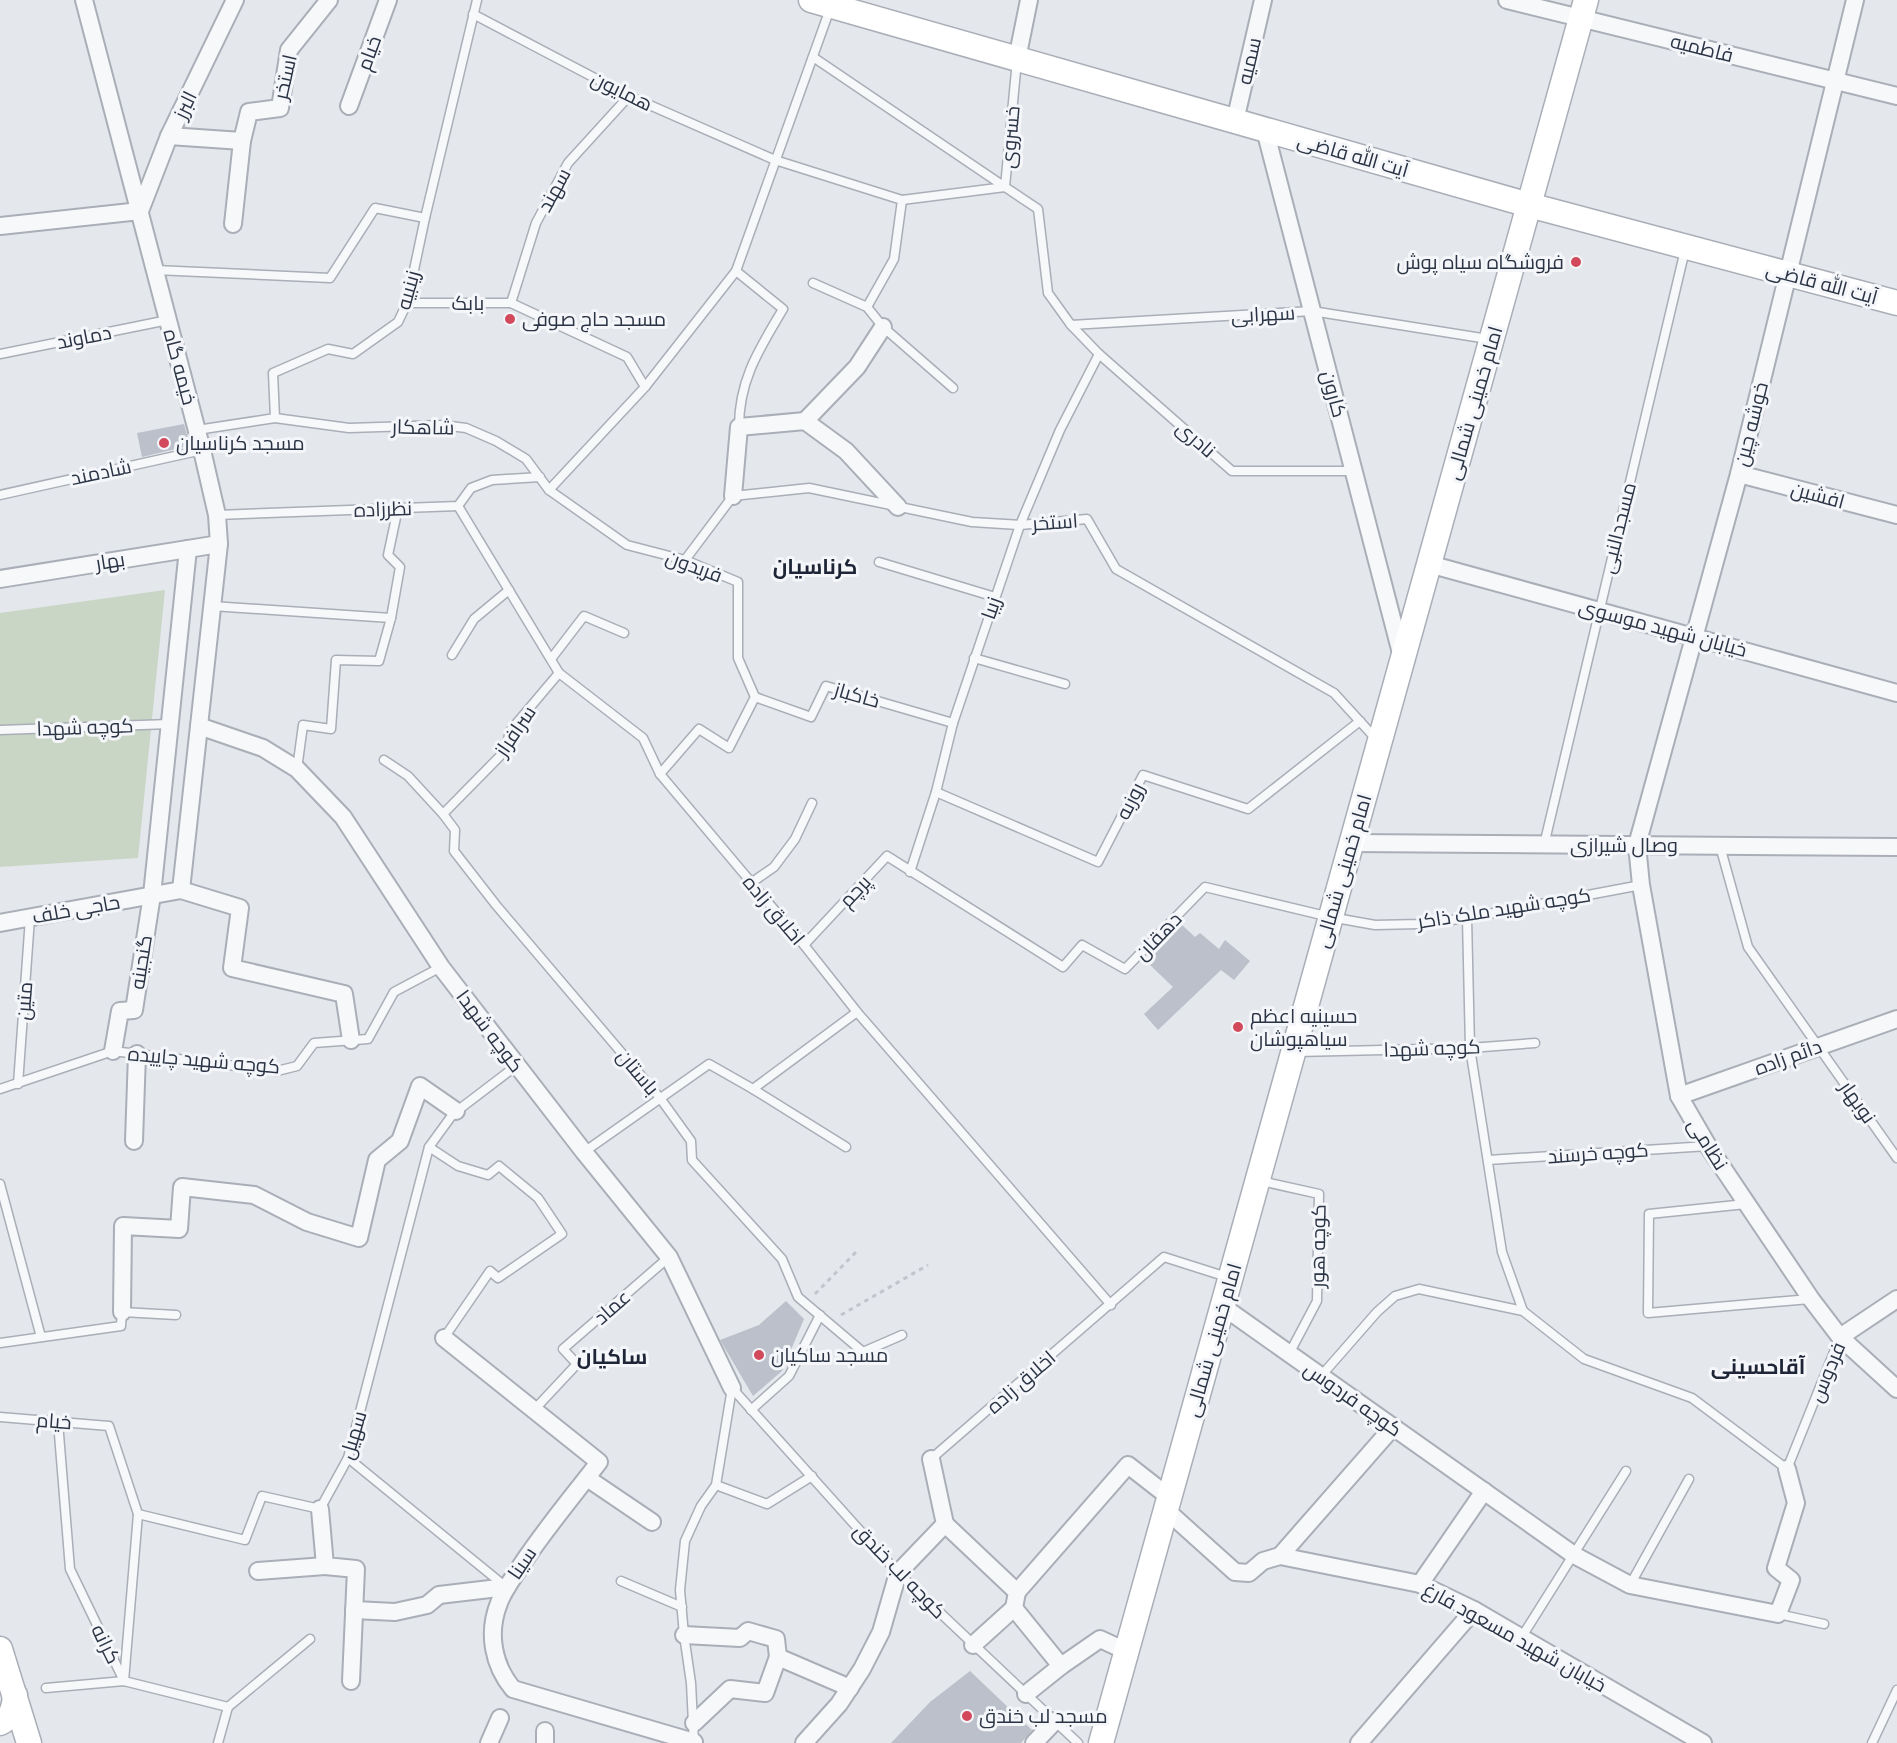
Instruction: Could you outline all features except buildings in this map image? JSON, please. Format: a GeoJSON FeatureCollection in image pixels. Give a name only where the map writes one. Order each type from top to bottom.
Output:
{"type":"FeatureCollection","features":[{"type":"Feature","properties":{"kind":"main road","name":"آیت الله قاضی"},"geometry":{"type":"LineString","coordinates":[[825,2],[1529,205],[1897,303]]}},
{"type":"Feature","properties":{"kind":"main road","name":"امام خمینی شمالی"},"geometry":{"type":"LineString","coordinates":[[1101,1743],[1583,9]]}},
{"type":"Feature","properties":{"kind":"main road"},"geometry":{"type":"LineString","coordinates":[[0,1649],[29,1743]]}},
{"type":"Feature","properties":{"kind":"main road"},"geometry":{"type":"LineString","coordinates":[[0,1723],[7,1719],[14,1708],[15,1695]]}},
{"type":"Feature","properties":{"kind":"street","name":"خیمه گاه"},"geometry":{"type":"LineString","coordinates":[[84,0],[197,430],[217,515],[219,544],[181,890]]}},
{"type":"Feature","properties":{"kind":"street","name":"البرز"},"geometry":{"type":"LineString","coordinates":[[140,211],[169,136],[235,0]]}},
{"type":"Feature","properties":{"kind":"street","name":"استخر"},"geometry":{"type":"LineString","coordinates":[[242,141],[249,112],[280,108],[289,50],[329,0]]}},
{"type":"Feature","properties":{"kind":"street","name":"خیام"},"geometry":{"type":"LineString","coordinates":[[349,106],[388,0]]}},
{"type":"Feature","properties":{"kind":"street","name":"خسروی"},"geometry":{"type":"LineString","coordinates":[[1017,59],[1029,0]]}},
{"type":"Feature","properties":{"kind":"street","name":"سمیه"},"geometry":{"type":"LineString","coordinates":[[1235,121],[1263,0]]}},
{"type":"Feature","properties":{"kind":"street","name":"فاطمیه"},"geometry":{"type":"LineString","coordinates":[[1506,0],[1583,9],[1835,81],[1897,96]]}},
{"type":"Feature","properties":{"kind":"street","name":"خوشه چین"},"geometry":{"type":"LineString","coordinates":[[1637,845],[1739,474],[1855,0]]}},
{"type":"Feature","properties":{"kind":"street","name":"کارون"},"geometry":{"type":"LineString","coordinates":[[1265,130],[1402,659]]}},
{"type":"Feature","properties":{"kind":"street"},"geometry":{"type":"LineString","coordinates":[[169,136],[242,141],[233,224]]}},
{"type":"Feature","properties":{"kind":"street"},"geometry":{"type":"LineString","coordinates":[[0,226],[140,211]]}},
{"type":"Feature","properties":{"kind":"street"},"geometry":{"type":"LineString","coordinates":[[805,421],[857,368],[883,327]]}},
{"type":"Feature","properties":{"kind":"street"},"geometry":{"type":"LineString","coordinates":[[733,496],[740,426],[805,421],[846,451],[898,507]]}},
{"type":"Feature","properties":{"kind":"street","name":"افشین"},"geometry":{"type":"LineString","coordinates":[[1739,474],[1897,515]]}},
{"type":"Feature","properties":{"kind":"street","name":"بهار"},"geometry":{"type":"LineString","coordinates":[[0,579],[219,544]]}},
{"type":"Feature","properties":{"kind":"street"},"geometry":{"type":"LineString","coordinates":[[188,549],[152,895],[181,890],[240,908],[232,968],[344,994],[351,1040]]}},
{"type":"Feature","properties":{"kind":"street","name":"خیابان شهید موسوی"},"geometry":{"type":"LineString","coordinates":[[1429,564],[1897,693]]}},
{"type":"Feature","properties":{"kind":"street","name":"کوچه شهدا"},"geometry":{"type":"LineString","coordinates":[[199,726],[264,748],[297,769],[343,817],[441,967],[516,1066],[669,1257],[732,1388]]}},
{"type":"Feature","properties":{"kind":"street","name":"وصال شیرازی"},"geometry":{"type":"LineString","coordinates":[[1351,843],[1897,847]]}},
{"type":"Feature","properties":{"kind":"street","name":"نظامی"},"geometry":{"type":"LineString","coordinates":[[1637,845],[1641,885],[1679,1096],[1746,1204],[1839,1337],[1897,1389]]}},
{"type":"Feature","properties":{"kind":"street","name":"حاجی خلف"},"geometry":{"type":"LineString","coordinates":[[0,923],[152,895]]}},
{"type":"Feature","properties":{"kind":"street","name":"گنجینه"},"geometry":{"type":"LineString","coordinates":[[113,1051],[120,1011],[134,1010],[152,895]]}},
{"type":"Feature","properties":{"kind":"street","name":"دائم زاده"},"geometry":{"type":"LineString","coordinates":[[1679,1096],[1897,1019]]}},
{"type":"Feature","properties":{"kind":"street"},"geometry":{"type":"LineString","coordinates":[[134,1141],[137,1054]]}},
{"type":"Feature","properties":{"kind":"street"},"geometry":{"type":"LineString","coordinates":[[122,1312],[123,1226],[179,1229],[182,1186],[254,1195],[307,1222],[359,1238],[377,1160],[400,1141],[420,1086],[456,1111]]}},
{"type":"Feature","properties":{"kind":"street","name":"فردوس"},"geometry":{"type":"LineString","coordinates":[[1839,1337],[1897,1299]]}},
{"type":"Feature","properties":{"kind":"street","name":"کوچه فردوس"},"geometry":{"type":"LineString","coordinates":[[1222,1306],[1574,1555],[1630,1585],[1778,1614]]}},
{"type":"Feature","properties":{"kind":"street","name":"سینا"},"geometry":{"type":"LineString","coordinates":[[444,1338],[599,1462],[543,1533],[498,1604],[493,1627],[494,1653],[502,1676],[513,1689],[694,1742]]}},
{"type":"Feature","properties":{"kind":"street"},"geometry":{"type":"LineString","coordinates":[[973,1645],[1015,1600],[1128,1465],[1235,1572],[1250,1572],[1263,1561],[1280,1556],[1393,1427]]}},
{"type":"Feature","properties":{"kind":"street"},"geometry":{"type":"LineString","coordinates":[[931,1460],[945,1524],[1015,1600],[1062,1666]]}},
{"type":"Feature","properties":{"kind":"street"},"geometry":{"type":"LineString","coordinates":[[1778,1614],[1791,1580],[1776,1568],[1796,1503],[1787,1469]]}},
{"type":"Feature","properties":{"kind":"street"},"geometry":{"type":"LineString","coordinates":[[587,1478],[652,1522]]}},
{"type":"Feature","properties":{"kind":"street"},"geometry":{"type":"LineString","coordinates":[[1420,1584],[1484,1491]]}},
{"type":"Feature","properties":{"kind":"street"},"geometry":{"type":"LineString","coordinates":[[320,1509],[325,1566]]}},
{"type":"Feature","properties":{"kind":"street"},"geometry":{"type":"LineString","coordinates":[[804,1743],[839,1704],[862,1669],[881,1632],[898,1574],[945,1524]]}},
{"type":"Feature","properties":{"kind":"street","name":"خیابان شهید مسعود فارغ"},"geometry":{"type":"LineString","coordinates":[[1280,1556],[1420,1584],[1473,1610],[1703,1743]]}},
{"type":"Feature","properties":{"kind":"street"},"geometry":{"type":"LineString","coordinates":[[258,1570],[325,1566],[356,1569],[351,1681]]}},
{"type":"Feature","properties":{"kind":"street"},"geometry":{"type":"LineString","coordinates":[[354,1610],[395,1612],[427,1605],[439,1595],[507,1587]]}},
{"type":"Feature","properties":{"kind":"street"},"geometry":{"type":"LineString","coordinates":[[1359,1743],[1473,1610]]}},
{"type":"Feature","properties":{"kind":"street"},"geometry":{"type":"LineString","coordinates":[[684,1635],[740,1638],[748,1631],[776,1639],[778,1657],[765,1693],[730,1689],[694,1723]]}},
{"type":"Feature","properties":{"kind":"street"},"geometry":{"type":"LineString","coordinates":[[1026,1694],[1100,1639],[1126,1651]]}},
{"type":"Feature","properties":{"kind":"street"},"geometry":{"type":"LineString","coordinates":[[778,1657],[849,1688]]}},
{"type":"Feature","properties":{"kind":"street"},"geometry":{"type":"LineString","coordinates":[[489,1743],[500,1718]]}},
{"type":"Feature","properties":{"kind":"street"},"geometry":{"type":"LineString","coordinates":[[1034,1743],[1055,1721]]}},
{"type":"Feature","properties":{"kind":"lane","name":"زینبیه"},"geometry":{"type":"LineString","coordinates":[[275,418],[273,373],[328,349],[353,354],[398,322],[407,303],[477,0]]}},
{"type":"Feature","properties":{"kind":"lane"},"geometry":{"type":"LineString","coordinates":[[549,490],[645,387],[736,271],[813,57],[825,2]]}},
{"type":"Feature","properties":{"kind":"lane","name":"همایون"},"geometry":{"type":"LineString","coordinates":[[473,14],[629,96],[775,160],[902,200]]}},
{"type":"Feature","properties":{"kind":"lane"},"geometry":{"type":"LineString","coordinates":[[813,57],[1005,187]]}},
{"type":"Feature","properties":{"kind":"lane","name":"خسروی"},"geometry":{"type":"LineString","coordinates":[[1017,59],[1005,187],[1038,209],[1048,294],[1071,325]]}},
{"type":"Feature","properties":{"kind":"lane","name":"سهند"},"geometry":{"type":"LineString","coordinates":[[511,303],[536,223],[568,164],[629,96]]}},
{"type":"Feature","properties":{"kind":"lane"},"geometry":{"type":"LineString","coordinates":[[867,306],[894,259],[902,200],[1005,187]]}},
{"type":"Feature","properties":{"kind":"lane"},"geometry":{"type":"LineString","coordinates":[[155,270],[330,278],[375,208],[425,218]]}},
{"type":"Feature","properties":{"kind":"lane","name":"مسجدالنبی"},"geometry":{"type":"LineString","coordinates":[[1544,845],[1686,247]]}},
{"type":"Feature","properties":{"kind":"lane"},"geometry":{"type":"LineString","coordinates":[[736,271],[783,309],[753,361],[743,388],[739,409],[740,426]]}},
{"type":"Feature","properties":{"kind":"lane"},"geometry":{"type":"LineString","coordinates":[[813,283],[867,306],[883,327],[953,388]]}},
{"type":"Feature","properties":{"kind":"lane","name":"بابک"},"geometry":{"type":"LineString","coordinates":[[407,303],[511,303],[627,357],[645,387]]}},
{"type":"Feature","properties":{"kind":"lane","name":"سهرابی"},"geometry":{"type":"LineString","coordinates":[[1071,325],[1312,311],[1491,340]]}},
{"type":"Feature","properties":{"kind":"lane","name":"دماوند"},"geometry":{"type":"LineString","coordinates":[[0,354],[168,320]]}},
{"type":"Feature","properties":{"kind":"lane","name":"نادری"},"geometry":{"type":"LineString","coordinates":[[1071,325],[1099,354],[1232,471],[1353,471]]}},
{"type":"Feature","properties":{"kind":"lane","name":"زیبا"},"geometry":{"type":"LineString","coordinates":[[910,872],[936,792],[952,723],[1020,525],[1060,430],[1099,354]]}},
{"type":"Feature","properties":{"kind":"lane"},"geometry":{"type":"LineString","coordinates":[[197,430],[275,418]]}},
{"type":"Feature","properties":{"kind":"lane","name":"شاهکار"},"geometry":{"type":"LineString","coordinates":[[275,418],[349,428],[442,425],[466,428],[496,441],[526,459],[549,490]]}},
{"type":"Feature","properties":{"kind":"lane","name":"شادمند"},"geometry":{"type":"LineString","coordinates":[[0,495],[202,450]]}},
{"type":"Feature","properties":{"kind":"lane"},"geometry":{"type":"LineString","coordinates":[[459,506],[471,488],[492,480],[540,477]]}},
{"type":"Feature","properties":{"kind":"lane","name":"استخر"},"geometry":{"type":"LineString","coordinates":[[733,496],[809,488],[972,522],[1020,525],[1087,519],[1116,568],[1334,693],[1379,742]]}},
{"type":"Feature","properties":{"kind":"lane","name":"فریدون"},"geometry":{"type":"LineString","coordinates":[[549,490],[627,545],[685,560],[738,582],[738,658],[755,697]]}},
{"type":"Feature","properties":{"kind":"lane"},"geometry":{"type":"LineString","coordinates":[[685,560],[733,496]]}},
{"type":"Feature","properties":{"kind":"lane","name":"نظرزاده"},"geometry":{"type":"LineString","coordinates":[[217,515],[459,506]]}},
{"type":"Feature","properties":{"kind":"lane","name":"اخلاق زاده"},"geometry":{"type":"LineString","coordinates":[[459,506],[559,673],[643,738],[660,774],[804,945],[857,1012],[1111,1305]]}},
{"type":"Feature","properties":{"kind":"lane"},"geometry":{"type":"LineString","coordinates":[[297,769],[303,725],[331,729],[336,660],[379,661],[391,618],[400,567],[388,555],[398,508]]}},
{"type":"Feature","properties":{"kind":"lane"},"geometry":{"type":"LineString","coordinates":[[879,562],[995,597]]}},
{"type":"Feature","properties":{"kind":"lane"},"geometry":{"type":"LineString","coordinates":[[452,655],[474,619],[509,590]]}},
{"type":"Feature","properties":{"kind":"lane"},"geometry":{"type":"LineString","coordinates":[[212,606],[391,618]]}},
{"type":"Feature","properties":{"kind":"lane"},"geometry":{"type":"LineString","coordinates":[[551,659],[584,616],[624,633]]}},
{"type":"Feature","properties":{"kind":"lane"},"geometry":{"type":"LineString","coordinates":[[974,658],[1065,684]]}},
{"type":"Feature","properties":{"kind":"lane","name":"سرافراز"},"geometry":{"type":"LineString","coordinates":[[443,814],[505,751],[510,731],[559,673]]}},
{"type":"Feature","properties":{"kind":"lane","name":"خاکباز"},"geometry":{"type":"LineString","coordinates":[[755,697],[811,717],[826,686],[952,723]]}},
{"type":"Feature","properties":{"kind":"lane"},"geometry":{"type":"LineString","coordinates":[[660,774],[699,729],[729,748],[755,697]]}},
{"type":"Feature","properties":{"kind":"lane","name":"روزبه"},"geometry":{"type":"LineString","coordinates":[[936,792],[1098,862],[1143,775],[1248,809],[1360,721]]}},
{"type":"Feature","properties":{"kind":"lane","name":"کوچه شهدا"},"geometry":{"type":"LineString","coordinates":[[0,730],[170,724]]}},
{"type":"Feature","properties":{"kind":"lane","name":"باستان"},"geometry":{"type":"LineString","coordinates":[[384,760],[408,776],[443,814],[455,830],[454,851],[496,905],[660,1098],[691,1141],[692,1160],[782,1259],[798,1297],[862,1352],[902,1335]]}},
{"type":"Feature","properties":{"kind":"lane"},"geometry":{"type":"LineString","coordinates":[[752,883],[774,867],[795,839],[812,803]]}},
{"type":"Feature","properties":{"kind":"lane","name":"نوبهار"},"geometry":{"type":"LineString","coordinates":[[1720,846],[1748,947],[1897,1158]]}},
{"type":"Feature","properties":{"kind":"lane","name":"پرچم"},"geometry":{"type":"LineString","coordinates":[[804,945],[887,856],[910,872]]}},
{"type":"Feature","properties":{"kind":"lane","name":"دهقان"},"geometry":{"type":"LineString","coordinates":[[910,872],[1063,967],[1082,945],[1125,969],[1205,887],[1330,917]]}},
{"type":"Feature","properties":{"kind":"lane","name":"کوچه شهید ملک ذاکر"},"geometry":{"type":"LineString","coordinates":[[1330,917],[1375,925],[1420,924],[1467,918],[1641,885]]}},
{"type":"Feature","properties":{"kind":"lane","name":"متین"},"geometry":{"type":"LineString","coordinates":[[18,1084],[30,918]]}},
{"type":"Feature","properties":{"kind":"lane"},"geometry":{"type":"LineString","coordinates":[[1467,918],[1470,1048],[1502,1252],[1523,1311]]}},
{"type":"Feature","properties":{"kind":"lane","name":"کوچه شهید چاییده"},"geometry":{"type":"LineString","coordinates":[[0,1089],[113,1051],[277,1071],[297,1066],[314,1043],[368,1039],[394,992],[441,967]]}},
{"type":"Feature","properties":{"kind":"lane"},"geometry":{"type":"LineString","coordinates":[[753,1089],[857,1012]]}},
{"type":"Feature","properties":{"kind":"lane","name":"کوچه شهدا"},"geometry":{"type":"LineString","coordinates":[[1293,1052],[1470,1048],[1535,1043]]}},
{"type":"Feature","properties":{"kind":"lane"},"geometry":{"type":"LineString","coordinates":[[584,1152],[709,1064],[846,1146]]}},
{"type":"Feature","properties":{"kind":"lane","name":"سهیل"},"geometry":{"type":"LineString","coordinates":[[320,1509],[348,1458],[429,1147],[456,1111],[516,1066]]}},
{"type":"Feature","properties":{"kind":"lane","name":"کوچه خرسند"},"geometry":{"type":"LineString","coordinates":[[1488,1160],[1708,1146]]}},
{"type":"Feature","properties":{"kind":"lane"},"geometry":{"type":"LineString","coordinates":[[429,1147],[459,1166],[488,1175],[499,1166],[538,1198],[562,1234],[498,1278],[490,1271],[444,1338]]}},
{"type":"Feature","properties":{"kind":"lane","name":"کوچه هور"},"geometry":{"type":"LineString","coordinates":[[1257,1180],[1319,1194],[1317,1301],[1289,1354]]}},
{"type":"Feature","properties":{"kind":"lane"},"geometry":{"type":"LineString","coordinates":[[0,1184],[41,1337]]}},
{"type":"Feature","properties":{"kind":"lane"},"geometry":{"type":"LineString","coordinates":[[1746,1204],[1649,1214],[1648,1313],[1811,1299]]}},
{"type":"Feature","properties":{"kind":"lane","name":"عماد"},"geometry":{"type":"LineString","coordinates":[[534,1410],[577,1364],[563,1349],[669,1257]]}},
{"type":"Feature","properties":{"kind":"lane","name":"اخلاق زاده"},"geometry":{"type":"LineString","coordinates":[[931,1460],[1164,1257],[1230,1278]]}},
{"type":"Feature","properties":{"kind":"lane"},"geometry":{"type":"LineString","coordinates":[[1321,1376],[1377,1312],[1395,1296],[1419,1289],[1523,1311],[1584,1359],[1692,1398],[1787,1469]]}},
{"type":"Feature","properties":{"kind":"lane"},"geometry":{"type":"LineString","coordinates":[[0,1343],[121,1326],[122,1312],[176,1314]]}},
{"type":"Feature","properties":{"kind":"lane"},"geometry":{"type":"LineString","coordinates":[[751,1410],[789,1376],[820,1315]]}},
{"type":"Feature","properties":{"kind":"lane","name":"فردوس"},"geometry":{"type":"LineString","coordinates":[[1787,1469],[1839,1337]]}},
{"type":"Feature","properties":{"kind":"lane"},"geometry":{"type":"LineString","coordinates":[[694,1742],[691,1683],[680,1590],[685,1541],[701,1506],[716,1485],[732,1388]]}},
{"type":"Feature","properties":{"kind":"lane","name":"کوچه لب خندق"},"geometry":{"type":"LineString","coordinates":[[732,1388],[898,1574],[1078,1743]]}},
{"type":"Feature","properties":{"kind":"lane","name":"خیام"},"geometry":{"type":"LineString","coordinates":[[0,1417],[109,1426]]}},
{"type":"Feature","properties":{"kind":"lane","name":"کرانه"},"geometry":{"type":"LineString","coordinates":[[58,1422],[70,1569],[124,1681]]}},
{"type":"Feature","properties":{"kind":"lane","name":"کرانه"},"geometry":{"type":"LineString","coordinates":[[109,1426],[138,1514],[124,1681]]}},
{"type":"Feature","properties":{"kind":"lane"},"geometry":{"type":"LineString","coordinates":[[348,1458],[507,1587]]}},
{"type":"Feature","properties":{"kind":"lane"},"geometry":{"type":"LineString","coordinates":[[1521,1638],[1626,1471]]}},
{"type":"Feature","properties":{"kind":"lane"},"geometry":{"type":"LineString","coordinates":[[716,1485],[767,1504],[812,1476]]}},
{"type":"Feature","properties":{"kind":"lane"},"geometry":{"type":"LineString","coordinates":[[1630,1585],[1689,1479]]}},
{"type":"Feature","properties":{"kind":"lane"},"geometry":{"type":"LineString","coordinates":[[138,1514],[245,1540],[262,1496],[320,1509]]}},
{"type":"Feature","properties":{"kind":"lane"},"geometry":{"type":"LineString","coordinates":[[621,1581],[682,1607]]}},
{"type":"Feature","properties":{"kind":"lane"},"geometry":{"type":"LineString","coordinates":[[1778,1614],[1824,1624]]}},
{"type":"Feature","properties":{"kind":"lane"},"geometry":{"type":"LineString","coordinates":[[218,1743],[228,1707],[310,1638]]}},
{"type":"Feature","properties":{"kind":"lane"},"geometry":{"type":"LineString","coordinates":[[46,1688],[124,1681],[228,1707]]}},
{"type":"Feature","properties":{"kind":"lane"},"geometry":{"type":"LineString","coordinates":[[1872,1743],[1897,1690]]}},
{"type":"Feature","properties":{"kind":"path"},"geometry":{"type":"LineString","coordinates":[[806,1304],[859,1248]]}},
{"type":"Feature","properties":{"kind":"path"},"geometry":{"type":"LineString","coordinates":[[828,1323],[928,1265]]}},
{"type":"Feature","properties":{"kind":"green space"},"geometry":{"type":"Polygon","coordinates":[[[165,590],[138,858],[0,867],[0,613],[165,590]]]}},
{"type":"Feature","properties":{"kind":"place","name":"فروشگاه سیاه پوش"},"geometry":{"type":"Point","coordinates":[1576,262]}},
{"type":"Feature","properties":{"kind":"place","name":"مسجد حاج صوفی"},"geometry":{"type":"Point","coordinates":[510,319]}},
{"type":"Feature","properties":{"kind":"place","name":"مسجد کرناسیان"},"geometry":{"type":"Point","coordinates":[164,443]}},
{"type":"Feature","properties":{"kind":"place","name":"حسینیه اعظم سیاهپوشان"},"geometry":{"type":"Point","coordinates":[1238,1027]}},
{"type":"Feature","properties":{"kind":"place","name":"مسجد ساکیان"},"geometry":{"type":"Point","coordinates":[759,1355]}},
{"type":"Feature","properties":{"kind":"place","name":"مسجد لب خندق"},"geometry":{"type":"Point","coordinates":[967,1716]}},
{"type":"Feature","properties":{"kind":"district","name":"کرناسیان"},"geometry":{"type":"Point","coordinates":[815,567]}},
{"type":"Feature","properties":{"kind":"district","name":"ساکیان"},"geometry":{"type":"Point","coordinates":[612,1357]}},
{"type":"Feature","properties":{"kind":"district","name":"آقاحسینی"},"geometry":{"type":"Point","coordinates":[1758,1367]}}]}
